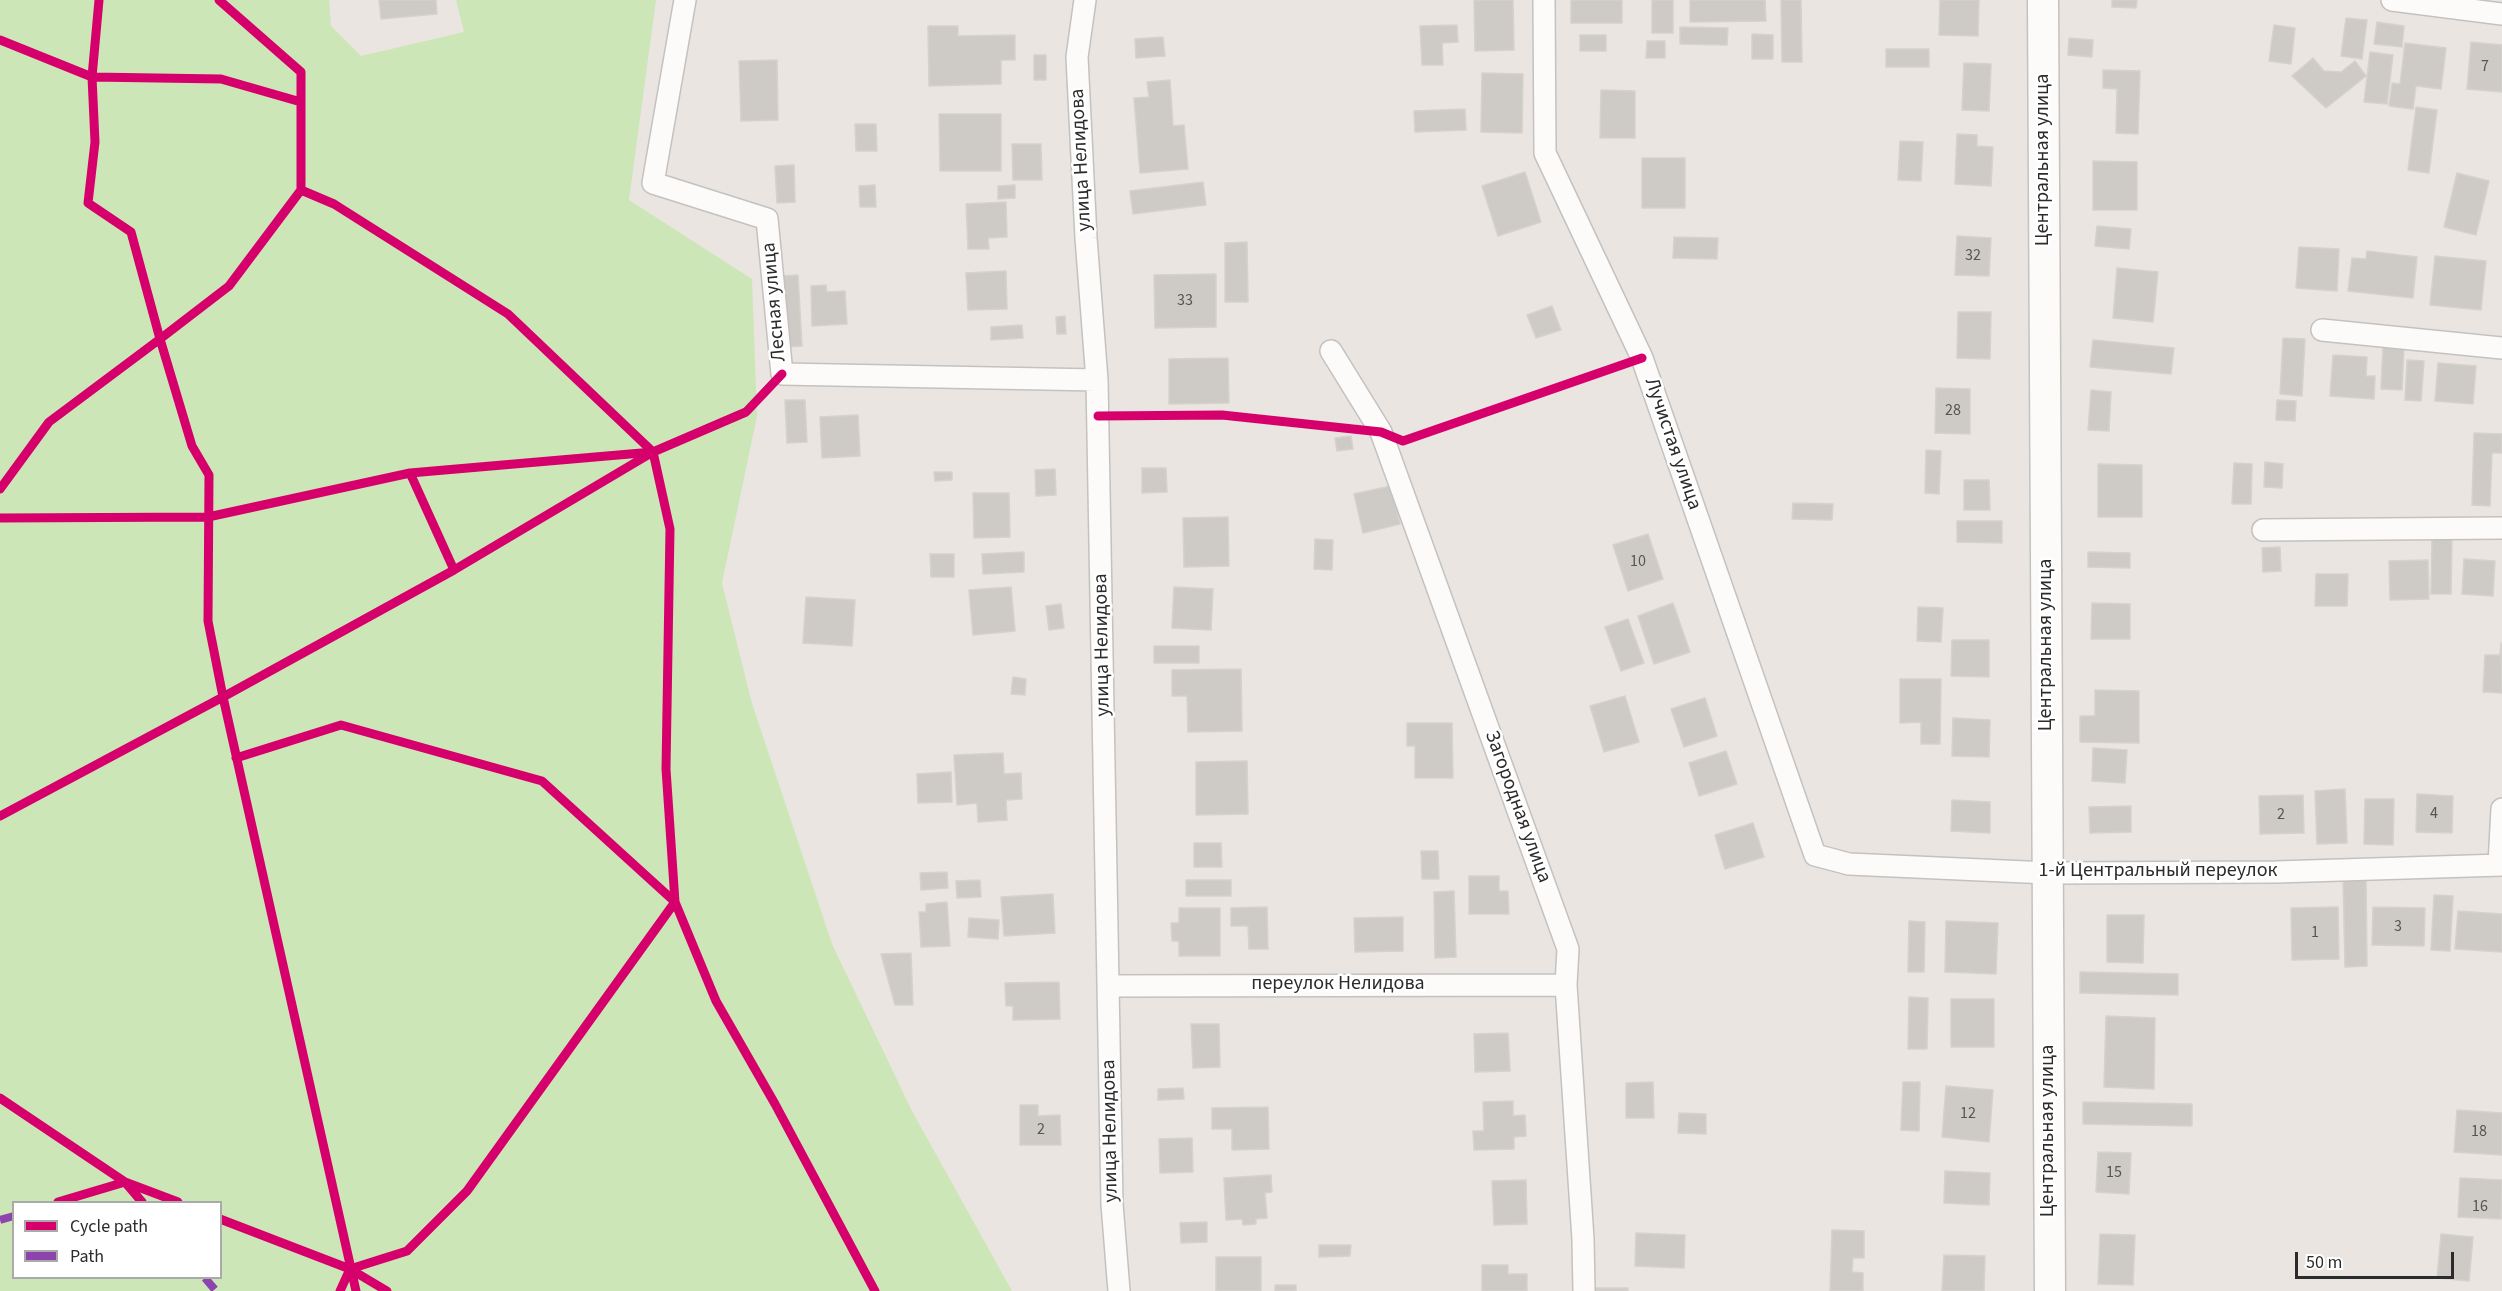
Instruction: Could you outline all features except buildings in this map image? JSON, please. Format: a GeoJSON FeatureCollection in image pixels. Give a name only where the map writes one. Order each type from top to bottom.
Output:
{"type":"FeatureCollection","features":[{"type":"Feature","properties":{"kind":"street","name":"Лесная улица"},"geometry":{"type":"LineString","coordinates":[[685,0],[653,183],[767,219],[782,374],[1097,380]]}},
{"type":"Feature","properties":{"kind":"street","name":"улица Нелидова"},"geometry":{"type":"LineString","coordinates":[[1085,0],[1077,57],[1086,238],[1097,380],[1110,986],[1112,1204],[1119,1291]]}},
{"type":"Feature","properties":{"kind":"street","name":"Лучистая улица"},"geometry":{"type":"LineString","coordinates":[[1544,0],[1545,153],[1642,358],[1815,855]]}},
{"type":"Feature","properties":{"kind":"street","name":"Центральная улица"},"geometry":{"type":"LineString","coordinates":[[2043,0],[2050,1291]]}},
{"type":"Feature","properties":{"kind":"street"},"geometry":{"type":"LineString","coordinates":[[2392,0],[2502,14]]}},
{"type":"Feature","properties":{"kind":"street"},"geometry":{"type":"LineString","coordinates":[[2322,330],[2502,348]]}},
{"type":"Feature","properties":{"kind":"street","name":"Загородная улица"},"geometry":{"type":"LineString","coordinates":[[1331,351],[1381,432],[1568,949],[1566,984],[1584,1291]]}},
{"type":"Feature","properties":{"kind":"street"},"geometry":{"type":"LineString","coordinates":[[2263,530],[2502,528]]}},
{"type":"Feature","properties":{"kind":"street"},"geometry":{"type":"LineString","coordinates":[[2500,865],[2502,809]]}},
{"type":"Feature","properties":{"kind":"street","name":"1-й Центральный переулок"},"geometry":{"type":"LineString","coordinates":[[1815,855],[1849,864],[2048,873],[2276,872],[2500,865]]}},
{"type":"Feature","properties":{"kind":"street","name":"переулок Нелидова"},"geometry":{"type":"LineString","coordinates":[[1110,986],[1566,984]]}},
{"type":"Feature","properties":{"kind":"green space"},"geometry":{"type":"Polygon","coordinates":[[[0,0],[329,0],[331,26],[361,56],[464,32],[456,0],[656,0],[629,200],[752,279],[757,416],[722,583],[751,700],[832,944],[912,1111],[1012,1291],[0,1291],[0,0]]]}},
{"type":"Feature","properties":{"kind":"marked path"},"geometry":{"type":"LineString","coordinates":[[0,1220],[12,1217]]}},
{"type":"Feature","properties":{"kind":"marked path"},"geometry":{"type":"LineString","coordinates":[[206,1279],[216,1291]]}},
{"type":"Feature","properties":{"kind":"cycle path"},"geometry":{"type":"LineString","coordinates":[[0,40],[92,77],[99,0]]}},
{"type":"Feature","properties":{"kind":"cycle path"},"geometry":{"type":"LineString","coordinates":[[219,0],[301,72],[301,190],[334,204],[508,314],[653,452],[670,529],[666,769],[675,902],[716,1001],[775,1104],[875,1291]]}},
{"type":"Feature","properties":{"kind":"cycle path"},"geometry":{"type":"LineString","coordinates":[[301,102],[221,79],[92,77],[95,142],[88,203],[131,232],[160,339],[229,286],[301,190]]}},
{"type":"Feature","properties":{"kind":"cycle path"},"geometry":{"type":"LineString","coordinates":[[0,489],[49,422],[160,339],[192,446],[209,475],[208,621],[356,1291]]}},
{"type":"Feature","properties":{"kind":"cycle path"},"geometry":{"type":"LineString","coordinates":[[1098,416],[1222,415],[1381,432],[1403,441],[1642,358]]}},
{"type":"Feature","properties":{"kind":"cycle path"},"geometry":{"type":"LineString","coordinates":[[410,473],[653,452],[746,412],[782,374]]}},
{"type":"Feature","properties":{"kind":"cycle path"},"geometry":{"type":"LineString","coordinates":[[0,816],[454,570],[653,452]]}},
{"type":"Feature","properties":{"kind":"cycle path"},"geometry":{"type":"LineString","coordinates":[[0,518],[208,517],[410,473],[454,570]]}},
{"type":"Feature","properties":{"kind":"cycle path"},"geometry":{"type":"LineString","coordinates":[[236,758],[341,725],[542,781],[675,902],[467,1191],[407,1251],[350,1269],[387,1291]]}},
{"type":"Feature","properties":{"kind":"cycle path"},"geometry":{"type":"LineString","coordinates":[[0,1098],[125,1182],[175,1201]]}},
{"type":"Feature","properties":{"kind":"cycle path"},"geometry":{"type":"LineString","coordinates":[[61,1201],[125,1182],[141,1201]]}},
{"type":"Feature","properties":{"kind":"cycle path"},"geometry":{"type":"LineString","coordinates":[[222,1220],[350,1269],[340,1291]]}}]}
